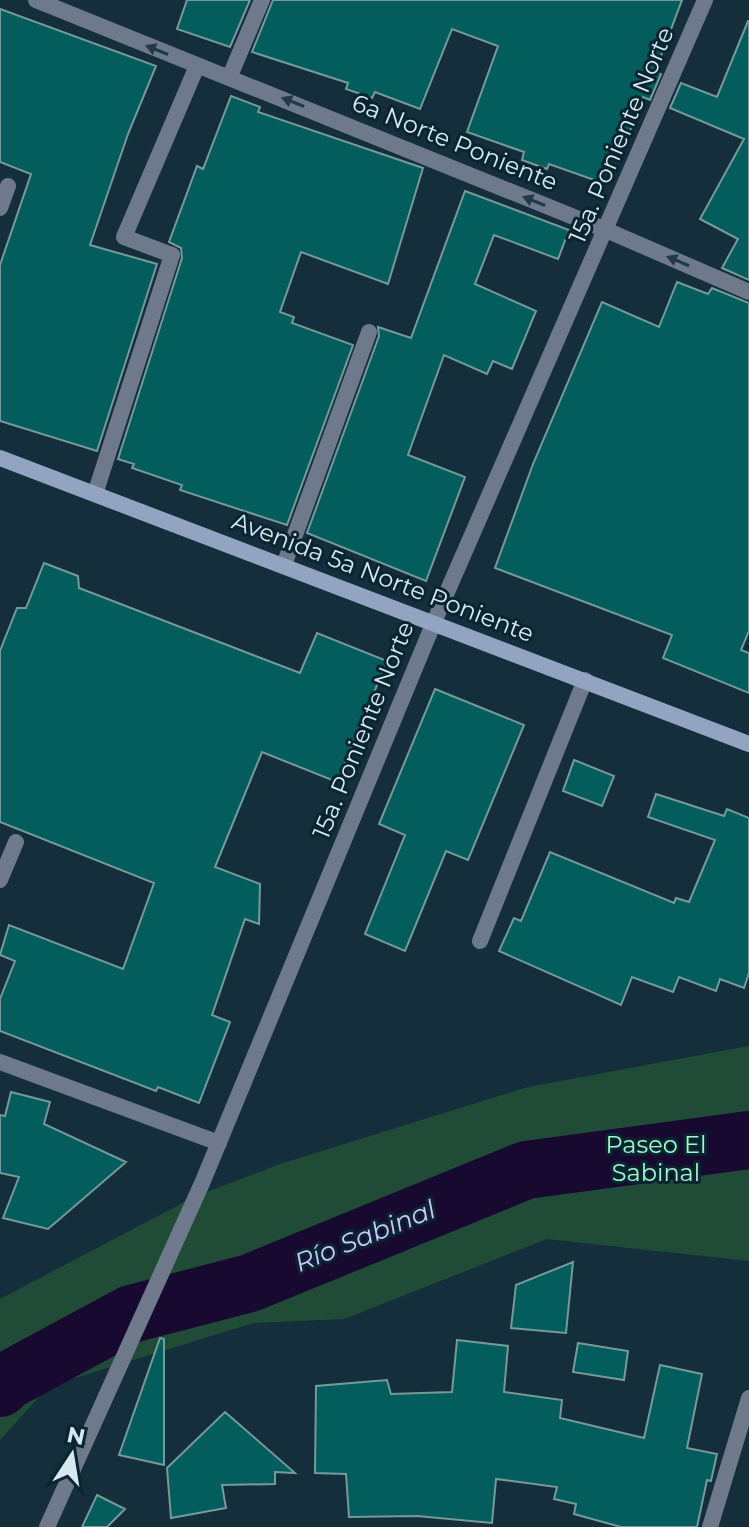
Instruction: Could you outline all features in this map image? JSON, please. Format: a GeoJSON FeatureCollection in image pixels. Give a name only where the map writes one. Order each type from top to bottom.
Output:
{"type":"FeatureCollection","features":[{"type":"Feature","properties":{"kind":"main road","name":"Avenida 5a Norte Poniente"},"geometry":{"type":"LineString","coordinates":[[0,458],[749,744]]}},
{"type":"Feature","properties":{"kind":"street","name":"6a Norte Poniente"},"geometry":{"type":"LineString","coordinates":[[36,0],[197,66],[230,76],[749,292]]}},
{"type":"Feature","properties":{"kind":"street"},"geometry":{"type":"LineString","coordinates":[[230,76],[262,0]]}},
{"type":"Feature","properties":{"kind":"street","name":"15a. Poniente Norte"},"geometry":{"type":"LineString","coordinates":[[47,1527],[219,1143],[434,622],[705,0]]}},
{"type":"Feature","properties":{"kind":"street"},"geometry":{"type":"LineString","coordinates":[[95,494],[172,255],[124,237],[197,66]]}},
{"type":"Feature","properties":{"kind":"street"},"geometry":{"type":"LineString","coordinates":[[0,208],[8,186]]}},
{"type":"Feature","properties":{"kind":"street"},"geometry":{"type":"LineString","coordinates":[[284,565],[369,332]]}},
{"type":"Feature","properties":{"kind":"street"},"geometry":{"type":"LineString","coordinates":[[480,941],[585,680]]}},
{"type":"Feature","properties":{"kind":"street"},"geometry":{"type":"LineString","coordinates":[[0,880],[16,842]]}},
{"type":"Feature","properties":{"kind":"street"},"geometry":{"type":"LineString","coordinates":[[0,1062],[219,1143]]}},
{"type":"Feature","properties":{"kind":"street"},"geometry":{"type":"LineString","coordinates":[[710,1527],[749,1398]]}},
{"type":"Feature","properties":{"kind":"green space","name":"Paseo El Sabinal"},"geometry":{"type":"Polygon","coordinates":[[[749,1046],[749,1261],[547,1239],[344,1319],[253,1323],[49,1386],[0,1440],[0,1299],[196,1196],[280,1164],[528,1087],[749,1046]]]}},
{"type":"Feature","properties":{"kind":"building"},"geometry":{"type":"Polygon","coordinates":[[[187,0],[250,0],[230,47],[177,29],[187,0]]]}},
{"type":"Feature","properties":{"kind":"building"},"geometry":{"type":"Polygon","coordinates":[[[273,0],[682,0],[655,72],[661,74],[650,100],[643,97],[630,131],[620,127],[600,182],[549,164],[547,169],[522,160],[524,152],[467,132],[498,46],[452,29],[420,109],[375,92],[372,98],[346,89],[348,83],[252,52],[273,0]]]}},
{"type":"Feature","properties":{"kind":"building"},"geometry":{"type":"Polygon","coordinates":[[[0,9],[156,66],[128,134],[90,245],[157,264],[97,451],[0,421],[0,265],[31,174],[0,162],[0,9]]]}},
{"type":"Feature","properties":{"kind":"building"},"geometry":{"type":"Polygon","coordinates":[[[748,21],[749,280],[722,268],[738,239],[700,219],[744,139],[670,108],[681,83],[717,97],[748,21]]]}},
{"type":"Feature","properties":{"kind":"building"},"geometry":{"type":"Polygon","coordinates":[[[231,96],[260,107],[258,112],[423,168],[388,284],[301,252],[280,312],[294,317],[292,323],[353,345],[287,525],[180,490],[182,485],[132,468],[134,464],[118,459],[182,258],[181,248],[169,242],[197,166],[203,169],[231,96]]]}},
{"type":"Feature","properties":{"kind":"building"},"geometry":{"type":"Polygon","coordinates":[[[465,191],[569,230],[558,259],[494,235],[475,284],[536,311],[512,369],[493,361],[487,374],[444,355],[408,455],[465,477],[426,581],[307,533],[379,336],[378,327],[411,338],[465,191]]]}},
{"type":"Feature","properties":{"kind":"building"},"geometry":{"type":"Polygon","coordinates":[[[677,282],[708,294],[712,288],[749,303],[749,631],[741,650],[749,653],[749,693],[663,658],[672,635],[495,568],[533,464],[602,302],[659,327],[677,282]]]}},
{"type":"Feature","properties":{"kind":"building"},"geometry":{"type":"Polygon","coordinates":[[[44,563],[78,576],[79,588],[300,673],[317,633],[387,661],[337,782],[262,752],[215,867],[260,884],[259,924],[245,919],[212,1015],[230,1022],[199,1103],[158,1087],[156,1091],[0,1031],[0,999],[15,961],[0,955],[9,925],[123,969],[154,883],[0,822],[0,651],[17,608],[26,608],[44,563]]]}},
{"type":"Feature","properties":{"kind":"building"},"geometry":{"type":"Polygon","coordinates":[[[435,689],[524,725],[468,860],[446,851],[405,951],[365,934],[405,835],[379,824],[435,689]]]}},
{"type":"Feature","properties":{"kind":"building"},"geometry":{"type":"Polygon","coordinates":[[[574,760],[614,776],[602,806],[563,791],[574,760]]]}},
{"type":"Feature","properties":{"kind":"building"},"geometry":{"type":"Polygon","coordinates":[[[656,794],[724,816],[727,809],[749,818],[749,973],[744,988],[720,979],[716,991],[679,977],[673,992],[632,977],[621,1005],[499,951],[514,918],[521,921],[550,852],[674,903],[676,898],[689,902],[715,840],[648,817],[656,794]]]}},
{"type":"Feature","properties":{"kind":"building"},"geometry":{"type":"Polygon","coordinates":[[[11,1092],[50,1102],[44,1124],[126,1162],[48,1229],[3,1218],[19,1177],[0,1173],[0,1115],[5,1116],[11,1092]]]}},
{"type":"Feature","properties":{"kind":"building"},"geometry":{"type":"Polygon","coordinates":[[[573,1262],[566,1333],[511,1328],[516,1285],[573,1262]]]}},
{"type":"Feature","properties":{"kind":"building"},"geometry":{"type":"Polygon","coordinates":[[[160,1338],[164,1339],[164,1465],[119,1455],[160,1338]]]}},
{"type":"Feature","properties":{"kind":"building"},"geometry":{"type":"Polygon","coordinates":[[[457,1340],[508,1346],[504,1392],[562,1400],[560,1418],[644,1438],[660,1365],[702,1374],[687,1448],[717,1454],[711,1481],[707,1480],[697,1527],[621,1527],[574,1514],[576,1504],[554,1499],[557,1487],[496,1479],[492,1523],[417,1516],[349,1517],[346,1474],[315,1473],[316,1386],[387,1380],[391,1394],[452,1392],[457,1340]]]}},
{"type":"Feature","properties":{"kind":"building"},"geometry":{"type":"Polygon","coordinates":[[[578,1343],[628,1351],[624,1380],[573,1372],[578,1343]]]}},
{"type":"Feature","properties":{"kind":"building"},"geometry":{"type":"Polygon","coordinates":[[[225,1412],[295,1473],[275,1472],[275,1484],[222,1485],[226,1508],[171,1518],[167,1468],[225,1412]]]}},
{"type":"Feature","properties":{"kind":"building"},"geometry":{"type":"Polygon","coordinates":[[[97,1495],[125,1509],[107,1527],[82,1527],[97,1495]]]}},
{"type":"Feature","properties":{"kind":"waterway","name":"Río Sabinal"},"geometry":{"type":"LineString","coordinates":[[0,1388],[7,1381],[131,1314],[250,1283],[526,1170],[749,1140]]}}]}
